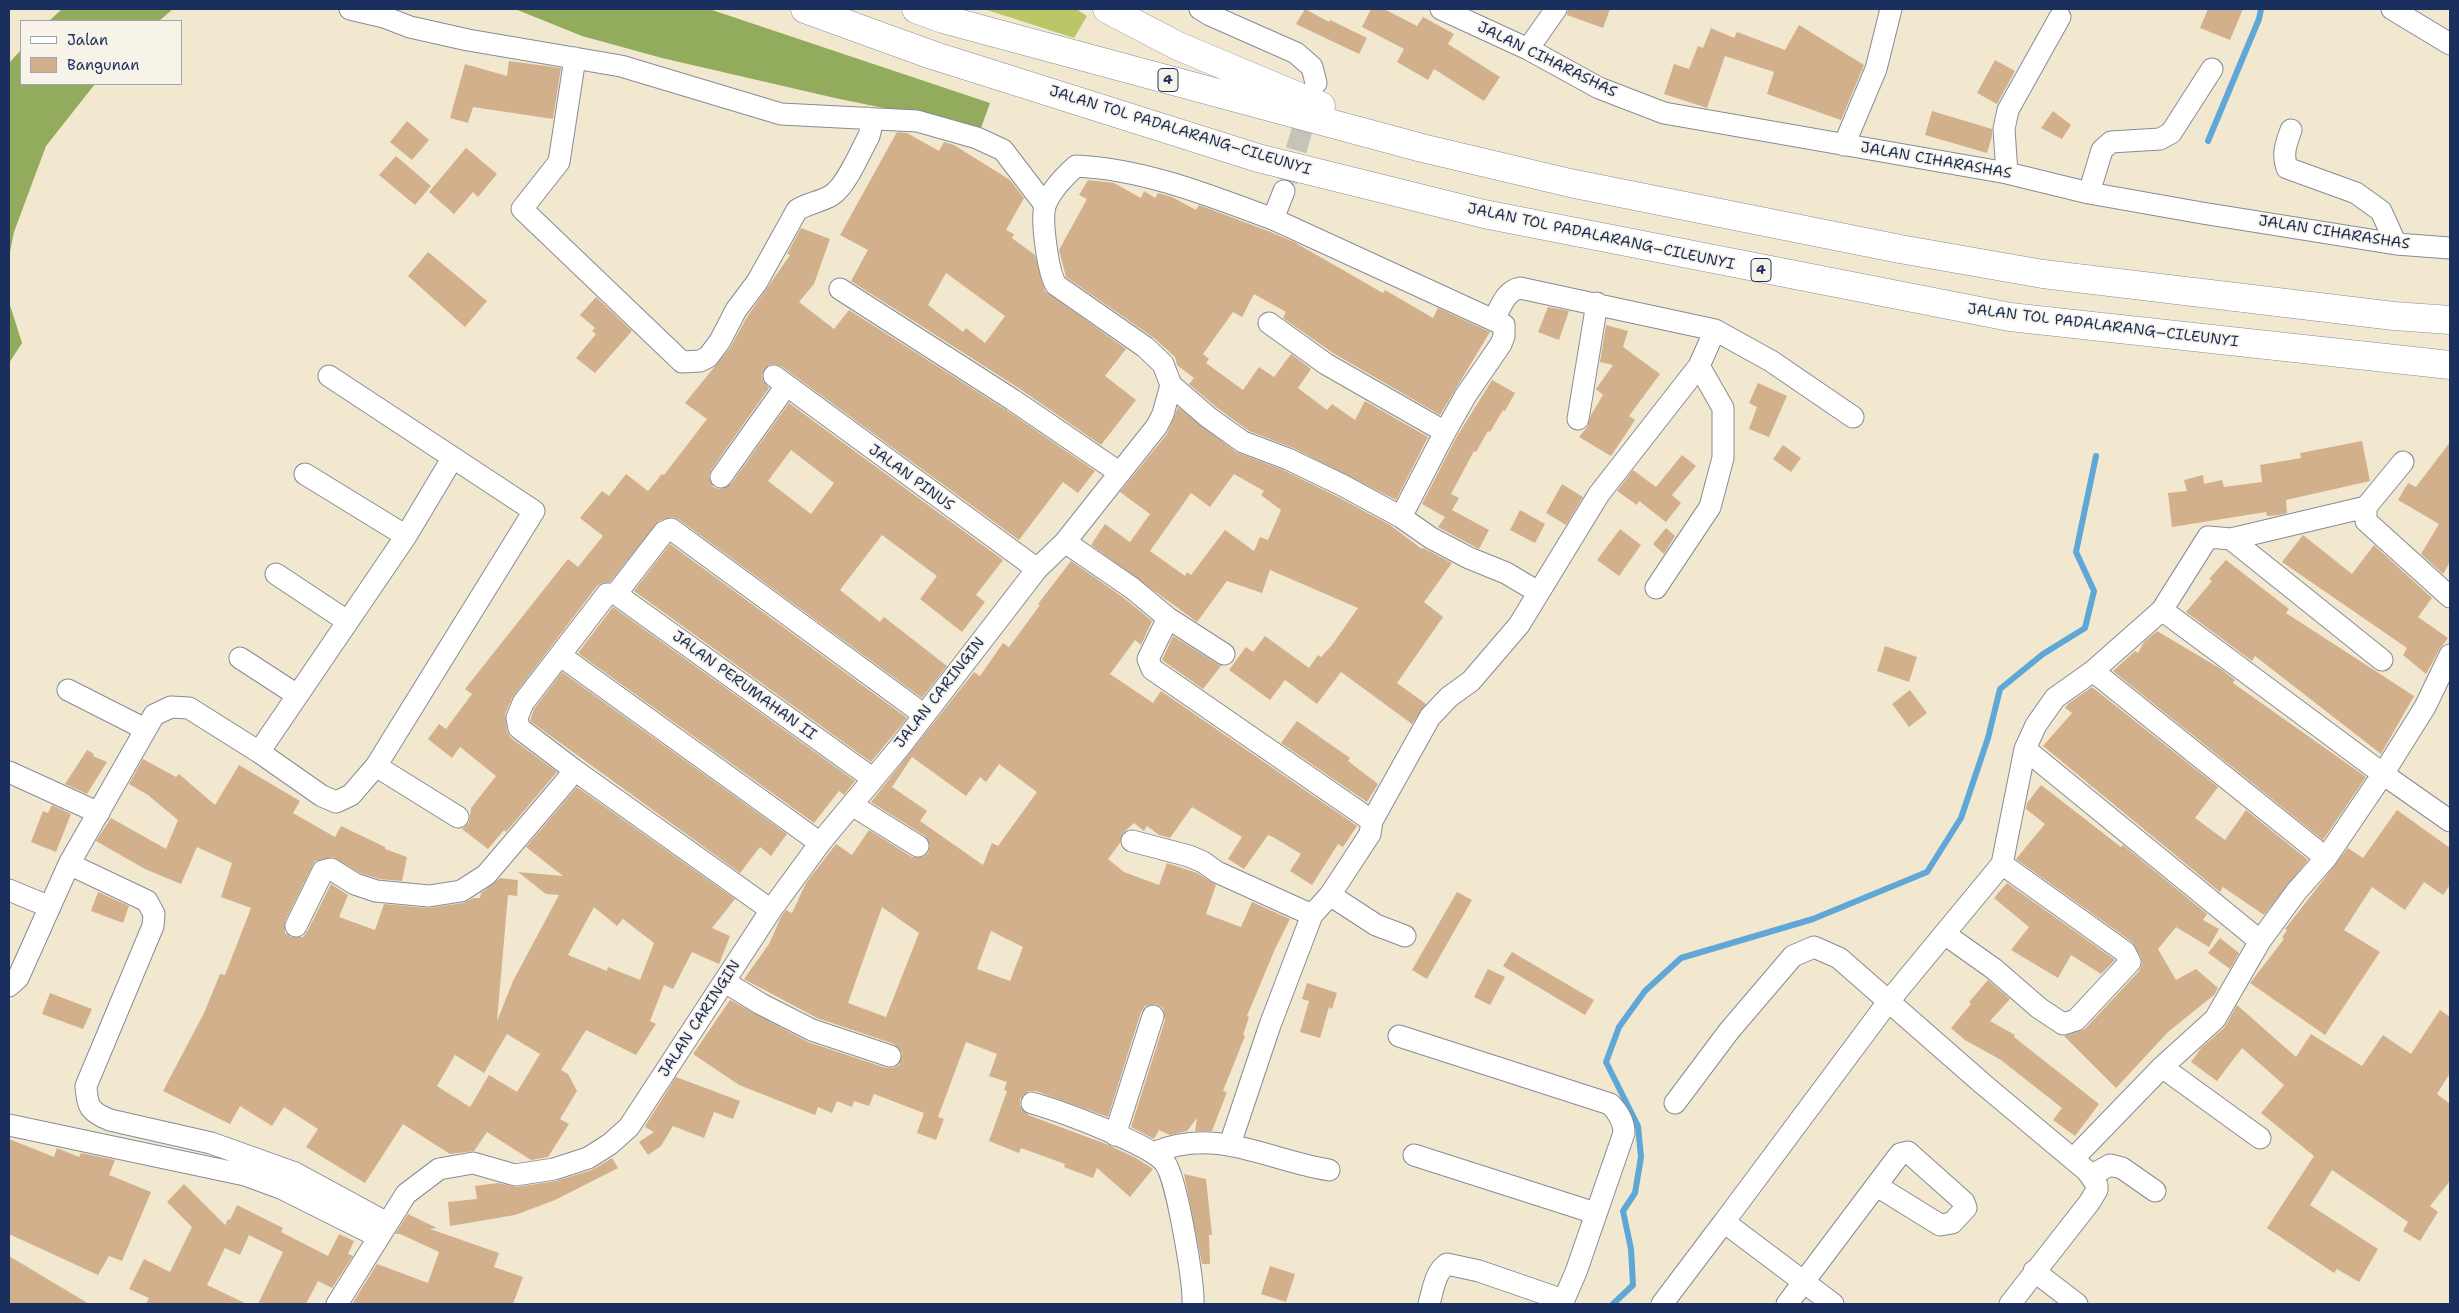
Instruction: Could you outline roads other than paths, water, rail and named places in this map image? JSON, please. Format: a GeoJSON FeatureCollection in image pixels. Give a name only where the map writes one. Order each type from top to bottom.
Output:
{"type":"FeatureCollection","features":[{"type":"Feature","properties":{"kind":"highway","name":"JALAN TOL PADALARANG–CILEUNYI"},"geometry":{"type":"LineString","coordinates":[[805,9],[932,55],[1258,158],[1484,214],[1716,261],[2010,317],[2450,365]]}},
{"type":"Feature","properties":{"kind":"highway","name":"4"},"geometry":{"type":"LineString","coordinates":[[916,9],[943,19],[1422,148],[1570,183],[1900,249],[2043,274],[2394,316],[2450,320]]}},
{"type":"Feature","properties":{"kind":"highway"},"geometry":{"type":"LineString","coordinates":[[1107,9],[1178,46],[1422,148]]}},
{"type":"Feature","properties":{"kind":"street"},"geometry":{"type":"LineString","coordinates":[[350,9],[384,17],[410,27],[468,40],[621,66],[781,114],[917,121],[977,138],[1002,150],[1045,206]]}},
{"type":"Feature","properties":{"kind":"street"},"geometry":{"type":"LineString","coordinates":[[1200,9],[1296,53],[1312,67],[1316,83]]}},
{"type":"Feature","properties":{"kind":"street","name":"JALAN CIHARASHAS"},"geometry":{"type":"LineString","coordinates":[[1441,9],[1528,49],[1599,88],[1664,113],[2006,173],[2089,193],[2396,244],[2450,248]]}},
{"type":"Feature","properties":{"kind":"street"},"geometry":{"type":"LineString","coordinates":[[1528,49],[1556,9]]}},
{"type":"Feature","properties":{"kind":"street"},"geometry":{"type":"LineString","coordinates":[[1844,145],[1876,69],[1891,9]]}},
{"type":"Feature","properties":{"kind":"street"},"geometry":{"type":"LineString","coordinates":[[2392,9],[2450,44]]}},
{"type":"Feature","properties":{"kind":"street"},"geometry":{"type":"LineString","coordinates":[[2006,173],[2004,129],[2008,110],[2060,17]]}},
{"type":"Feature","properties":{"kind":"street"},"geometry":{"type":"LineString","coordinates":[[575,58],[559,162],[522,209],[682,362],[700,361],[708,357],[720,341],[736,310],[757,282],[797,210],[807,204],[823,200],[838,191],[869,136],[871,128],[867,118]]}},
{"type":"Feature","properties":{"kind":"street"},"geometry":{"type":"LineString","coordinates":[[2089,193],[2102,150],[2111,142],[2160,139],[2170,133],[2212,69]]}},
{"type":"Feature","properties":{"kind":"street"},"geometry":{"type":"LineString","coordinates":[[2291,130],[2284,147],[2284,159],[2287,168],[2356,193],[2381,211],[2396,244]]}},
{"type":"Feature","properties":{"kind":"street"},"geometry":{"type":"LineString","coordinates":[[1401,516],[1466,395],[1501,344],[1505,330],[1504,326],[1494,319],[1324,244],[1273,219],[1172,184],[1096,167],[1076,166],[1064,177],[1045,206],[1045,233],[1052,278],[1056,285],[1145,347],[1164,364],[1171,385],[1208,417],[1243,442],[1304,467],[1401,516],[1431,538],[1469,558],[1506,572],[1538,592]]}},
{"type":"Feature","properties":{"kind":"street"},"geometry":{"type":"LineString","coordinates":[[1273,219],[1284,191]]}},
{"type":"Feature","properties":{"kind":"street"},"geometry":{"type":"LineString","coordinates":[[1494,319],[1507,295],[1520,288],[1597,303],[1715,330],[1771,360],[1853,417]]}},
{"type":"Feature","properties":{"kind":"street"},"geometry":{"type":"LineString","coordinates":[[840,289],[1013,400],[1120,473]]}},
{"type":"Feature","properties":{"kind":"street"},"geometry":{"type":"LineString","coordinates":[[1578,419],[1597,303]]}},
{"type":"Feature","properties":{"kind":"street"},"geometry":{"type":"LineString","coordinates":[[1269,323],[1326,364],[1445,432]]}},
{"type":"Feature","properties":{"kind":"street"},"geometry":{"type":"LineString","coordinates":[[1230,1144],[1270,1025],[1312,915],[1330,895],[1370,834],[1372,820],[1430,717],[1449,696],[1471,681],[1519,625],[1598,494],[1699,366],[1715,330]]}},
{"type":"Feature","properties":{"kind":"street"},"geometry":{"type":"LineString","coordinates":[[1656,588],[1710,507],[1724,458],[1723,408],[1699,366]]}},
{"type":"Feature","properties":{"kind":"street"},"geometry":{"type":"LineString","coordinates":[[9,986],[18,978],[69,864],[154,715],[171,707],[189,708],[259,752],[322,796],[336,802],[351,795],[376,766],[534,510],[329,376]]}},
{"type":"Feature","properties":{"kind":"street","name":"JALAN PINUS"},"geometry":{"type":"LineString","coordinates":[[721,477],[780,381],[1037,569]]}},
{"type":"Feature","properties":{"kind":"street","name":"JALAN CARINGIN"},"geometry":{"type":"LineString","coordinates":[[337,1304],[406,1194],[439,1169],[472,1163],[515,1175],[554,1169],[588,1158],[610,1144],[629,1127],[771,910],[820,843],[872,778],[899,748],[923,714],[1037,569],[1064,542],[1157,426],[1163,414],[1171,385]]}},
{"type":"Feature","properties":{"kind":"street"},"geometry":{"type":"LineString","coordinates":[[259,752],[406,536],[452,458]]}},
{"type":"Feature","properties":{"kind":"street"},"geometry":{"type":"LineString","coordinates":[[1662,1304],[1888,1002],[1946,935],[2002,864],[2026,749],[2036,725],[2055,698],[2092,671],[2162,610],[2205,539],[2211,536],[2231,539],[2366,507],[2402,462]]}},
{"type":"Feature","properties":{"kind":"street"},"geometry":{"type":"LineString","coordinates":[[305,474],[406,536]]}},
{"type":"Feature","properties":{"kind":"street"},"geometry":{"type":"LineString","coordinates":[[2366,507],[2366,521],[2370,526],[2448,588]]}},
{"type":"Feature","properties":{"kind":"street"},"geometry":{"type":"LineString","coordinates":[[771,910],[573,769],[520,728],[517,718],[523,703],[608,594],[616,594],[664,532],[671,529],[923,714]]}},
{"type":"Feature","properties":{"kind":"street"},"geometry":{"type":"LineString","coordinates":[[2231,539],[2382,660]]}},
{"type":"Feature","properties":{"kind":"street"},"geometry":{"type":"LineString","coordinates":[[1064,542],[1132,588],[1168,618],[1224,654]]}},
{"type":"Feature","properties":{"kind":"street"},"geometry":{"type":"LineString","coordinates":[[276,574],[347,621]]}},
{"type":"Feature","properties":{"kind":"street","name":"JALAN PERUMAHAN II"},"geometry":{"type":"LineString","coordinates":[[616,594],[872,778]]}},
{"type":"Feature","properties":{"kind":"street"},"geometry":{"type":"LineString","coordinates":[[2162,610],[2383,774],[2450,821]]}},
{"type":"Feature","properties":{"kind":"street"},"geometry":{"type":"LineString","coordinates":[[1168,618],[1148,659],[1152,669],[1372,820]]}},
{"type":"Feature","properties":{"kind":"street"},"geometry":{"type":"LineString","coordinates":[[2074,1158],[2162,1067],[2214,1019],[2260,941],[2296,892],[2326,858],[2383,774],[2425,707],[2450,654]]}},
{"type":"Feature","properties":{"kind":"street"},"geometry":{"type":"LineString","coordinates":[[561,656],[820,843]]}},
{"type":"Feature","properties":{"kind":"street"},"geometry":{"type":"LineString","coordinates":[[240,658],[297,695]]}},
{"type":"Feature","properties":{"kind":"street"},"geometry":{"type":"LineString","coordinates":[[2092,671],[2326,858]]}},
{"type":"Feature","properties":{"kind":"street"},"geometry":{"type":"LineString","coordinates":[[68,690],[145,729]]}},
{"type":"Feature","properties":{"kind":"street"},"geometry":{"type":"LineString","coordinates":[[2026,749],[2260,941]]}},
{"type":"Feature","properties":{"kind":"street"},"geometry":{"type":"LineString","coordinates":[[376,766],[458,817]]}},
{"type":"Feature","properties":{"kind":"street"},"geometry":{"type":"LineString","coordinates":[[296,926],[323,871],[331,869],[355,884],[376,891],[429,896],[461,891],[486,874],[567,780],[573,769]]}},
{"type":"Feature","properties":{"kind":"street"},"geometry":{"type":"LineString","coordinates":[[9,772],[99,813]]}},
{"type":"Feature","properties":{"kind":"street"},"geometry":{"type":"LineString","coordinates":[[852,805],[918,846]]}},
{"type":"Feature","properties":{"kind":"street"},"geometry":{"type":"LineString","coordinates":[[1132,841],[1203,862],[1217,872],[1312,915]]}},
{"type":"Feature","properties":{"kind":"street"},"geometry":{"type":"LineString","coordinates":[[69,864],[147,901],[154,914],[153,926],[86,1086],[87,1104],[96,1114],[110,1120],[211,1143],[295,1173],[383,1230]]}},
{"type":"Feature","properties":{"kind":"street"},"geometry":{"type":"LineString","coordinates":[[1946,935],[1994,969],[2039,1008],[2063,1024],[2076,1020],[2130,962],[2125,952],[2002,864]]}},
{"type":"Feature","properties":{"kind":"street"},"geometry":{"type":"LineString","coordinates":[[9,890],[50,907]]}},
{"type":"Feature","properties":{"kind":"street"},"geometry":{"type":"LineString","coordinates":[[1330,895],[1376,925],[1405,936]]}},
{"type":"Feature","properties":{"kind":"street"},"geometry":{"type":"LineString","coordinates":[[1675,1102],[1729,1031],[1793,956],[1814,947],[1839,958],[1888,1002],[2074,1158],[2092,1175],[2097,1185],[2094,1196],[2010,1304]]}},
{"type":"Feature","properties":{"kind":"street"},"geometry":{"type":"LineString","coordinates":[[725,982],[761,1004],[812,1030],[890,1056]]}},
{"type":"Feature","properties":{"kind":"street"},"geometry":{"type":"LineString","coordinates":[[1115,1135],[1153,1016]]}},
{"type":"Feature","properties":{"kind":"street"},"geometry":{"type":"LineString","coordinates":[[1399,1036],[1610,1104],[1620,1117],[1624,1133],[1563,1302],[1479,1271],[1447,1264],[1441,1268],[1429,1304]]}},
{"type":"Feature","properties":{"kind":"street"},"geometry":{"type":"LineString","coordinates":[[2162,1067],[2260,1138]]}},
{"type":"Feature","properties":{"kind":"street"},"geometry":{"type":"LineString","coordinates":[[1032,1103],[1066,1112],[1154,1153],[1166,1164],[1173,1183],[1194,1290],[1193,1304]]}},
{"type":"Feature","properties":{"kind":"street"},"geometry":{"type":"LineString","coordinates":[[102,1144],[110,1120]]}},
{"type":"Feature","properties":{"kind":"street"},"geometry":{"type":"LineString","coordinates":[[9,1125],[245,1175],[283,1188],[383,1230]]}},
{"type":"Feature","properties":{"kind":"street"},"geometry":{"type":"LineString","coordinates":[[1154,1153],[1169,1146],[1191,1142],[1230,1144],[1288,1162],[1329,1170]]}},
{"type":"Feature","properties":{"kind":"street"},"geometry":{"type":"LineString","coordinates":[[1414,1155],[1595,1213]]}},
{"type":"Feature","properties":{"kind":"street"},"geometry":{"type":"LineString","coordinates":[[2092,1175],[2110,1165],[2122,1168],[2155,1190]]}},
{"type":"Feature","properties":{"kind":"street"},"geometry":{"type":"LineString","coordinates":[[1787,1304],[1877,1186]]}},
{"type":"Feature","properties":{"kind":"street"},"geometry":{"type":"LineString","coordinates":[[1724,1222],[1833,1304]]}},
{"type":"Feature","properties":{"kind":"street"},"geometry":{"type":"LineString","coordinates":[[2034,1271],[2077,1304]]}},
{"type":"Feature","properties":{"kind":"waterway"},"geometry":{"type":"LineString","coordinates":[[2208,141],[2259,19],[2261,9]]}},
{"type":"Feature","properties":{"kind":"waterway"},"geometry":{"type":"LineString","coordinates":[[1613,1304],[1633,1285],[1631,1249],[1623,1211],[1635,1193],[1641,1157],[1638,1126],[1606,1062],[1619,1027],[1645,991],[1681,958],[1813,919],[1927,872],[1961,818],[1988,738],[2000,689],[2043,654],[2085,628],[2094,591],[2076,552],[2096,456]]}},
{"type":"Feature","properties":{"kind":"tunnel"},"geometry":{"type":"LineString","coordinates":[[1287,181],[1310,103]]}}]}
